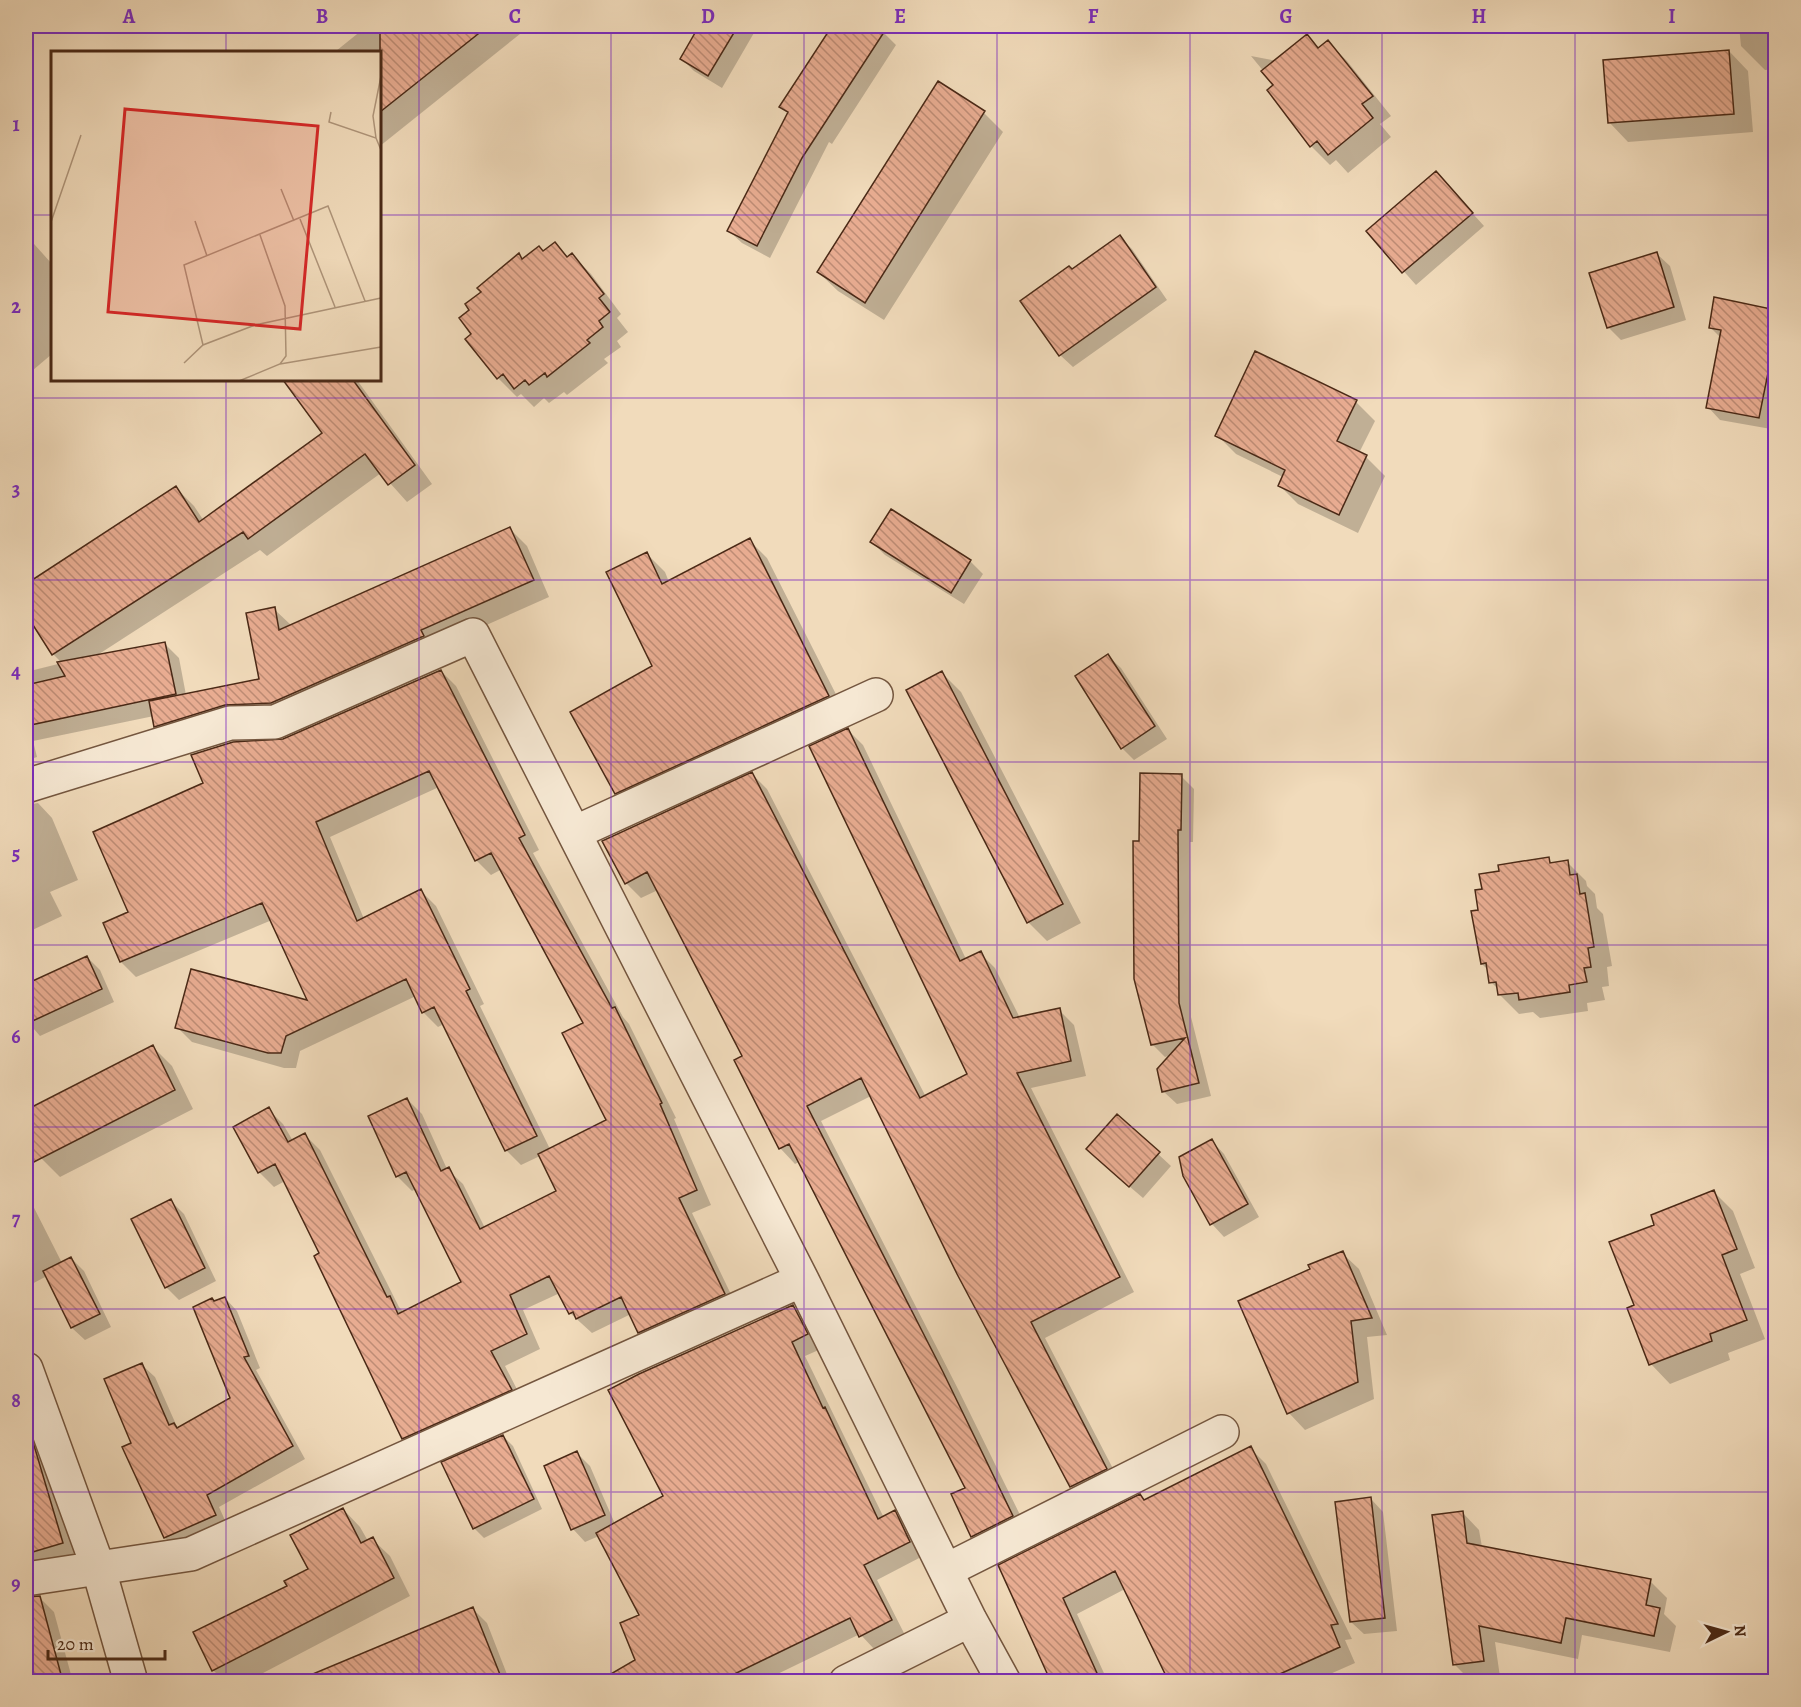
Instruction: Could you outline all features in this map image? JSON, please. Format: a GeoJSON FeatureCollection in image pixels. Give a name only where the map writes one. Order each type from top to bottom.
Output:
{"type":"FeatureCollection","features":[{"type":"Feature","properties":{"kind":"street"},"geometry":{"type":"LineString","coordinates":[[26,786],[230,723],[275,722],[473,635],[802,1280],[970,1620],[1004,1682]]}},
{"type":"Feature","properties":{"kind":"street"},"geometry":{"type":"LineString","coordinates":[[574,833],[876,695]]}},
{"type":"Feature","properties":{"kind":"street"},"geometry":{"type":"LineString","coordinates":[[26,1579],[99,1570],[191,1554],[802,1280]]}},
{"type":"Feature","properties":{"kind":"street"},"geometry":{"type":"LineString","coordinates":[[26,1369],[99,1570],[131,1682]]}},
{"type":"Feature","properties":{"kind":"street"},"geometry":{"type":"LineString","coordinates":[[947,1570],[1222,1432]]}},
{"type":"Feature","properties":{"kind":"street"},"geometry":{"type":"LineString","coordinates":[[846,1682],[970,1620]]}},
{"type":"Feature","properties":{"kind":"building"},"geometry":{"type":"Polygon","coordinates":[[[380,26],[488,26],[381,111],[380,26]]]}},
{"type":"Feature","properties":{"kind":"building"},"geometry":{"type":"Polygon","coordinates":[[[699,26],[738,26],[708,76],[680,59],[699,26]]]}},
{"type":"Feature","properties":{"kind":"building"},"geometry":{"type":"Polygon","coordinates":[[[832,26],[888,26],[802,158],[757,246],[727,231],[788,112],[779,107],[832,26]]]}},
{"type":"Feature","properties":{"kind":"building"},"geometry":{"type":"Polygon","coordinates":[[[1307,34],[1318,48],[1328,40],[1373,96],[1362,104],[1373,118],[1328,155],[1317,141],[1310,147],[1267,90],[1273,85],[1261,71],[1307,34]]]}},
{"type":"Feature","properties":{"kind":"building"},"geometry":{"type":"Polygon","coordinates":[[[1729,50],[1734,114],[1608,123],[1603,60],[1729,50]]]}},
{"type":"Feature","properties":{"kind":"building"},"geometry":{"type":"Polygon","coordinates":[[[938,81],[985,111],[865,303],[817,272],[938,81]]]}},
{"type":"Feature","properties":{"kind":"building"},"geometry":{"type":"Polygon","coordinates":[[[1436,171],[1473,213],[1402,273],[1366,231],[1436,171]]]}},
{"type":"Feature","properties":{"kind":"building"},"geometry":{"type":"Polygon","coordinates":[[[1120,235],[1156,287],[1059,356],[1020,301],[1069,266],[1072,269],[1120,235]]]}},
{"type":"Feature","properties":{"kind":"building"},"geometry":{"type":"Polygon","coordinates":[[[555,242],[567,257],[572,253],[604,294],[599,298],[610,312],[599,321],[603,327],[587,340],[590,343],[547,377],[545,373],[529,385],[525,380],[514,389],[503,374],[497,379],[465,339],[471,334],[459,318],[469,310],[465,304],[481,292],[477,288],[519,253],[522,259],[539,246],[543,251],[555,242]]]}},
{"type":"Feature","properties":{"kind":"building"},"geometry":{"type":"Polygon","coordinates":[[[1657,252],[1674,307],[1607,328],[1589,273],[1657,252]]]}},
{"type":"Feature","properties":{"kind":"building"},"geometry":{"type":"Polygon","coordinates":[[[1714,297],[1776,310],[1776,333],[1759,418],[1706,408],[1721,330],[1709,328],[1714,297]]]}},
{"type":"Feature","properties":{"kind":"building"},"geometry":{"type":"Polygon","coordinates":[[[1255,351],[1357,400],[1337,441],[1367,455],[1339,515],[1278,486],[1285,470],[1215,436],[1255,351]]]}},
{"type":"Feature","properties":{"kind":"building"},"geometry":{"type":"Polygon","coordinates":[[[284,381],[354,381],[415,465],[388,485],[365,454],[248,539],[243,532],[52,655],[26,614],[26,584],[176,486],[199,522],[322,433],[284,381]]]}},
{"type":"Feature","properties":{"kind":"building"},"geometry":{"type":"Polygon","coordinates":[[[891,509],[971,560],[951,593],[870,542],[891,509]]]}},
{"type":"Feature","properties":{"kind":"building"},"geometry":{"type":"Polygon","coordinates":[[[510,527],[534,580],[421,630],[424,636],[271,703],[225,705],[154,727],[149,701],[259,679],[246,613],[275,607],[279,630],[510,527]]]}},
{"type":"Feature","properties":{"kind":"building"},"geometry":{"type":"Polygon","coordinates":[[[750,538],[829,696],[615,794],[570,712],[652,666],[606,572],[647,552],[662,584],[750,538]]]}},
{"type":"Feature","properties":{"kind":"building"},"geometry":{"type":"Polygon","coordinates":[[[165,642],[176,694],[26,726],[26,685],[65,676],[57,662],[165,642]]]}},
{"type":"Feature","properties":{"kind":"building"},"geometry":{"type":"Polygon","coordinates":[[[1108,654],[1155,726],[1121,749],[1075,676],[1108,654]]]}},
{"type":"Feature","properties":{"kind":"building"},"geometry":{"type":"Polygon","coordinates":[[[441,670],[525,835],[519,838],[612,1008],[615,1007],[662,1103],[660,1104],[697,1190],[679,1198],[725,1294],[638,1333],[621,1297],[576,1319],[573,1312],[569,1314],[549,1276],[510,1295],[527,1334],[491,1351],[512,1390],[402,1439],[314,1256],[319,1253],[275,1164],[258,1173],[233,1127],[269,1107],[288,1142],[305,1133],[387,1297],[390,1296],[398,1314],[461,1282],[406,1172],[396,1177],[368,1116],[407,1098],[441,1171],[449,1167],[480,1229],[556,1191],[538,1154],[606,1120],[562,1033],[583,1023],[491,853],[475,861],[429,771],[316,822],[357,921],[421,889],[470,989],[466,991],[537,1136],[505,1151],[434,1007],[422,1013],[406,979],[286,1036],[281,1053],[268,1053],[175,1028],[191,969],[307,1000],[262,903],[120,962],[103,923],[128,912],[93,832],[203,783],[191,755],[233,742],[283,739],[441,670]]]}},
{"type":"Feature","properties":{"kind":"building"},"geometry":{"type":"Polygon","coordinates":[[[942,671],[1063,904],[1027,923],[906,690],[942,671]]]}},
{"type":"Feature","properties":{"kind":"building"},"geometry":{"type":"Polygon","coordinates":[[[848,728],[960,961],[981,951],[1013,1018],[1060,1008],[1071,1061],[1017,1073],[1120,1277],[1031,1322],[1107,1469],[1070,1487],[957,1274],[861,1078],[807,1106],[943,1372],[1013,1516],[971,1537],[951,1494],[965,1488],[789,1144],[779,1149],[734,1060],[742,1056],[647,872],[625,884],[602,841],[752,772],[920,1098],[967,1074],[809,746],[848,728]]]}},
{"type":"Feature","properties":{"kind":"building"},"geometry":{"type":"Polygon","coordinates":[[[1140,773],[1182,774],[1181,830],[1178,830],[1179,1003],[1199,1083],[1162,1092],[1157,1069],[1185,1038],[1151,1045],[1134,979],[1133,841],[1139,841],[1140,773]]]}},
{"type":"Feature","properties":{"kind":"building"},"geometry":{"type":"Polygon","coordinates":[[[1549,857],[1550,863],[1568,860],[1570,875],[1577,874],[1580,894],[1585,893],[1594,947],[1588,948],[1591,967],[1584,968],[1587,982],[1569,985],[1570,992],[1519,1000],[1518,993],[1498,995],[1496,982],[1489,983],[1486,963],[1481,964],[1471,911],[1478,910],[1475,890],[1482,889],[1479,874],[1499,871],[1498,865],[1549,857]]]}},
{"type":"Feature","properties":{"kind":"building"},"geometry":{"type":"Polygon","coordinates":[[[87,956],[102,989],[26,1024],[26,984],[87,956]]]}},
{"type":"Feature","properties":{"kind":"building"},"geometry":{"type":"Polygon","coordinates":[[[153,1045],[175,1090],[26,1166],[26,1110],[153,1045]]]}},
{"type":"Feature","properties":{"kind":"building"},"geometry":{"type":"Polygon","coordinates":[[[1117,1114],[1160,1152],[1129,1187],[1086,1149],[1117,1114]]]}},
{"type":"Feature","properties":{"kind":"building"},"geometry":{"type":"Polygon","coordinates":[[[1212,1139],[1248,1204],[1210,1225],[1183,1176],[1179,1157],[1212,1139]]]}},
{"type":"Feature","properties":{"kind":"building"},"geometry":{"type":"Polygon","coordinates":[[[1714,1190],[1737,1249],[1722,1255],[1747,1320],[1710,1334],[1712,1341],[1649,1365],[1627,1308],[1634,1305],[1609,1242],[1654,1225],[1651,1215],[1714,1190]]]}},
{"type":"Feature","properties":{"kind":"building"},"geometry":{"type":"Polygon","coordinates":[[[171,1199],[205,1268],[165,1288],[131,1219],[171,1199]]]}},
{"type":"Feature","properties":{"kind":"building"},"geometry":{"type":"Polygon","coordinates":[[[1343,1251],[1372,1318],[1351,1321],[1358,1382],[1287,1414],[1238,1301],[1310,1269],[1308,1265],[1343,1251]]]}},
{"type":"Feature","properties":{"kind":"building"},"geometry":{"type":"Polygon","coordinates":[[[71,1257],[100,1314],[71,1328],[43,1271],[71,1257]]]}},
{"type":"Feature","properties":{"kind":"building"},"geometry":{"type":"Polygon","coordinates":[[[225,1297],[249,1356],[244,1357],[293,1446],[207,1495],[216,1515],[164,1538],[122,1447],[131,1443],[104,1379],[142,1363],[169,1425],[174,1423],[177,1428],[230,1398],[193,1307],[212,1298],[214,1301],[225,1297]]]}},
{"type":"Feature","properties":{"kind":"building"},"geometry":{"type":"Polygon","coordinates":[[[793,1305],[808,1334],[792,1342],[823,1408],[825,1407],[878,1519],[895,1510],[910,1542],[864,1565],[892,1620],[859,1637],[850,1618],[718,1682],[597,1682],[635,1660],[620,1623],[639,1615],[596,1533],[663,1496],[608,1390],[793,1305]]]}},
{"type":"Feature","properties":{"kind":"building"},"geometry":{"type":"Polygon","coordinates":[[[503,1435],[534,1499],[473,1529],[441,1462],[503,1435]]]}},
{"type":"Feature","properties":{"kind":"building"},"geometry":{"type":"Polygon","coordinates":[[[33,1442],[63,1543],[26,1554],[26,1443],[33,1442]]]}},
{"type":"Feature","properties":{"kind":"building"},"geometry":{"type":"Polygon","coordinates":[[[1251,1446],[1338,1624],[1331,1625],[1340,1647],[1262,1682],[1169,1682],[1115,1571],[1063,1598],[1101,1682],[1051,1682],[998,1565],[1140,1494],[1144,1500],[1251,1446]]]}},
{"type":"Feature","properties":{"kind":"building"},"geometry":{"type":"Polygon","coordinates":[[[577,1451],[605,1515],[571,1530],[544,1466],[577,1451]]]}},
{"type":"Feature","properties":{"kind":"building"},"geometry":{"type":"Polygon","coordinates":[[[1371,1497],[1385,1618],[1350,1622],[1335,1502],[1371,1497]]]}},
{"type":"Feature","properties":{"kind":"building"},"geometry":{"type":"Polygon","coordinates":[[[343,1508],[361,1543],[373,1537],[394,1578],[212,1671],[193,1632],[287,1586],[284,1581],[308,1569],[290,1535],[343,1508]]]}},
{"type":"Feature","properties":{"kind":"building"},"geometry":{"type":"Polygon","coordinates":[[[1463,1511],[1467,1543],[1651,1579],[1646,1605],[1660,1608],[1654,1636],[1566,1618],[1561,1643],[1479,1626],[1484,1661],[1453,1665],[1432,1515],[1463,1511]]]}},
{"type":"Feature","properties":{"kind":"building"},"geometry":{"type":"Polygon","coordinates":[[[40,1596],[63,1682],[26,1682],[26,1597],[40,1596]]]}},
{"type":"Feature","properties":{"kind":"building"},"geometry":{"type":"Polygon","coordinates":[[[473,1607],[503,1682],[296,1682],[296,1681],[473,1607]]]}}]}
